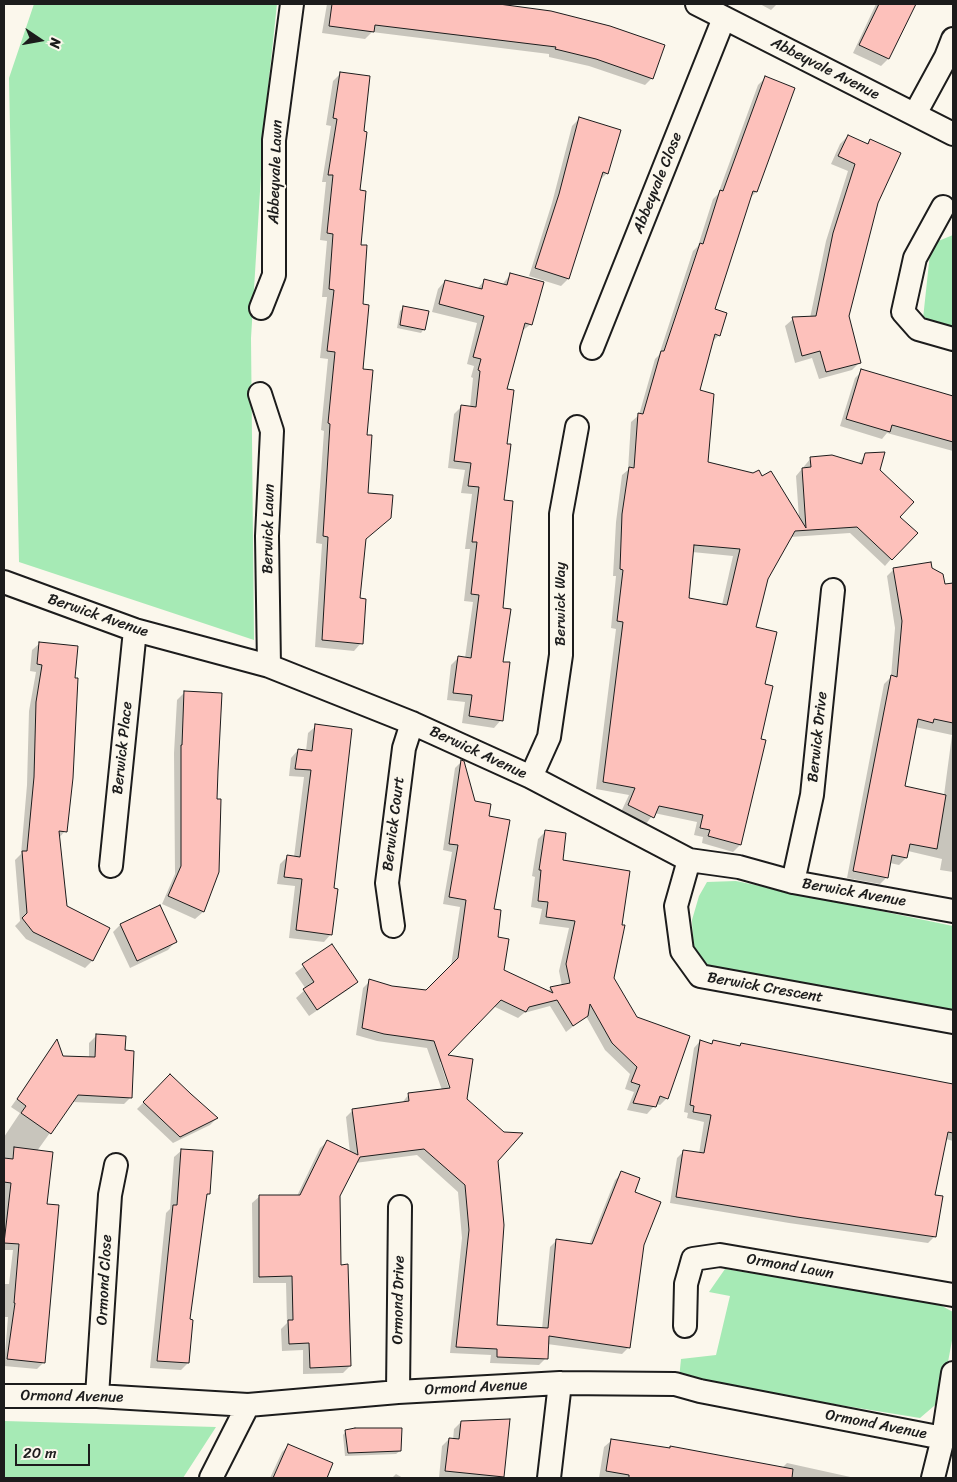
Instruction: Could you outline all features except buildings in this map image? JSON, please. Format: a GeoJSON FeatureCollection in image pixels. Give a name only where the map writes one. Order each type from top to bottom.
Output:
{"type":"FeatureCollection","features":[{"type":"Feature","properties":{"kind":"street","name":"Abbeyvale Lawn"},"geometry":{"type":"LineString","coordinates":[[261,308],[274,275],[274,140],[292,4]]}},
{"type":"Feature","properties":{"kind":"street","name":"Abbeyvale Avenue"},"geometry":{"type":"LineString","coordinates":[[697,4],[953,134]]}},
{"type":"Feature","properties":{"kind":"street","name":"Abbeyvale Close"},"geometry":{"type":"LineString","coordinates":[[592,348],[724,18]]}},
{"type":"Feature","properties":{"kind":"street"},"geometry":{"type":"LineString","coordinates":[[915,114],[946,57],[953,39]]}},
{"type":"Feature","properties":{"kind":"street"},"geometry":{"type":"LineString","coordinates":[[943,207],[915,258],[903,312],[918,329],[953,339]]}},
{"type":"Feature","properties":{"kind":"street","name":"Berwick Lawn"},"geometry":{"type":"LineString","coordinates":[[260,394],[272,431],[267,536],[269,666]]}},
{"type":"Feature","properties":{"kind":"street","name":"Berwick Way"},"geometry":{"type":"LineString","coordinates":[[530,777],[549,737],[561,655],[562,514],[577,427]]}},
{"type":"Feature","properties":{"kind":"street","name":"Berwick Avenue"},"geometry":{"type":"LineString","coordinates":[[4,582],[135,630],[269,666],[412,723],[530,777],[689,860],[739,867],[793,882],[953,911]]}},
{"type":"Feature","properties":{"kind":"street","name":"Berwick Drive"},"geometry":{"type":"LineString","coordinates":[[793,882],[812,795],[833,590]]}},
{"type":"Feature","properties":{"kind":"street","name":"Berwick Place"},"geometry":{"type":"LineString","coordinates":[[111,866],[135,630]]}},
{"type":"Feature","properties":{"kind":"street","name":"Berwick Court"},"geometry":{"type":"LineString","coordinates":[[393,926],[387,883],[404,748],[412,723]]}},
{"type":"Feature","properties":{"kind":"street","name":"Berwick Crescent"},"geometry":{"type":"LineString","coordinates":[[689,860],[676,906],[682,951],[700,976],[953,1022]]}},
{"type":"Feature","properties":{"kind":"street","name":"Ormond Close"},"geometry":{"type":"LineString","coordinates":[[98,1396],[110,1196],[116,1165]]}},
{"type":"Feature","properties":{"kind":"street","name":"Ormond Drive"},"geometry":{"type":"LineString","coordinates":[[398,1392],[400,1207]]}},
{"type":"Feature","properties":{"kind":"street","name":"Ormond Lawn"},"geometry":{"type":"LineString","coordinates":[[685,1326],[686,1284],[693,1259],[720,1255],[953,1295]]}},
{"type":"Feature","properties":{"kind":"street"},"geometry":{"type":"LineString","coordinates":[[933,1478],[944,1438],[953,1373]]}},
{"type":"Feature","properties":{"kind":"street"},"geometry":{"type":"LineString","coordinates":[[548,1478],[560,1382]]}},
{"type":"Feature","properties":{"kind":"street","name":"Ormond Avenue"},"geometry":{"type":"LineString","coordinates":[[4,1396],[98,1396],[248,1406],[398,1392],[560,1382],[675,1384],[700,1391],[944,1438]]}},
{"type":"Feature","properties":{"kind":"street"},"geometry":{"type":"LineString","coordinates":[[211,1478],[248,1406]]}},
{"type":"Feature","properties":{"kind":"green space"},"geometry":{"type":"Polygon","coordinates":[[[34,4],[277,4],[264,126],[251,338],[254,640],[19,562],[9,78],[34,4]]]}},
{"type":"Feature","properties":{"kind":"green space"},"geometry":{"type":"Polygon","coordinates":[[[953,235],[953,336],[922,328],[931,244],[953,235]]]}},
{"type":"Feature","properties":{"kind":"green space"},"geometry":{"type":"Polygon","coordinates":[[[736,881],[953,926],[953,1012],[708,967],[693,946],[692,920],[699,896],[707,882],[736,881]]]}},
{"type":"Feature","properties":{"kind":"green space"},"geometry":{"type":"Polygon","coordinates":[[[725,1269],[933,1301],[953,1312],[953,1335],[941,1400],[920,1418],[679,1379],[681,1359],[716,1355],[730,1296],[709,1292],[725,1269]]]}},
{"type":"Feature","properties":{"kind":"green space"},"geometry":{"type":"Polygon","coordinates":[[[4,1421],[216,1427],[183,1478],[4,1478],[4,1421]]]}}]}
